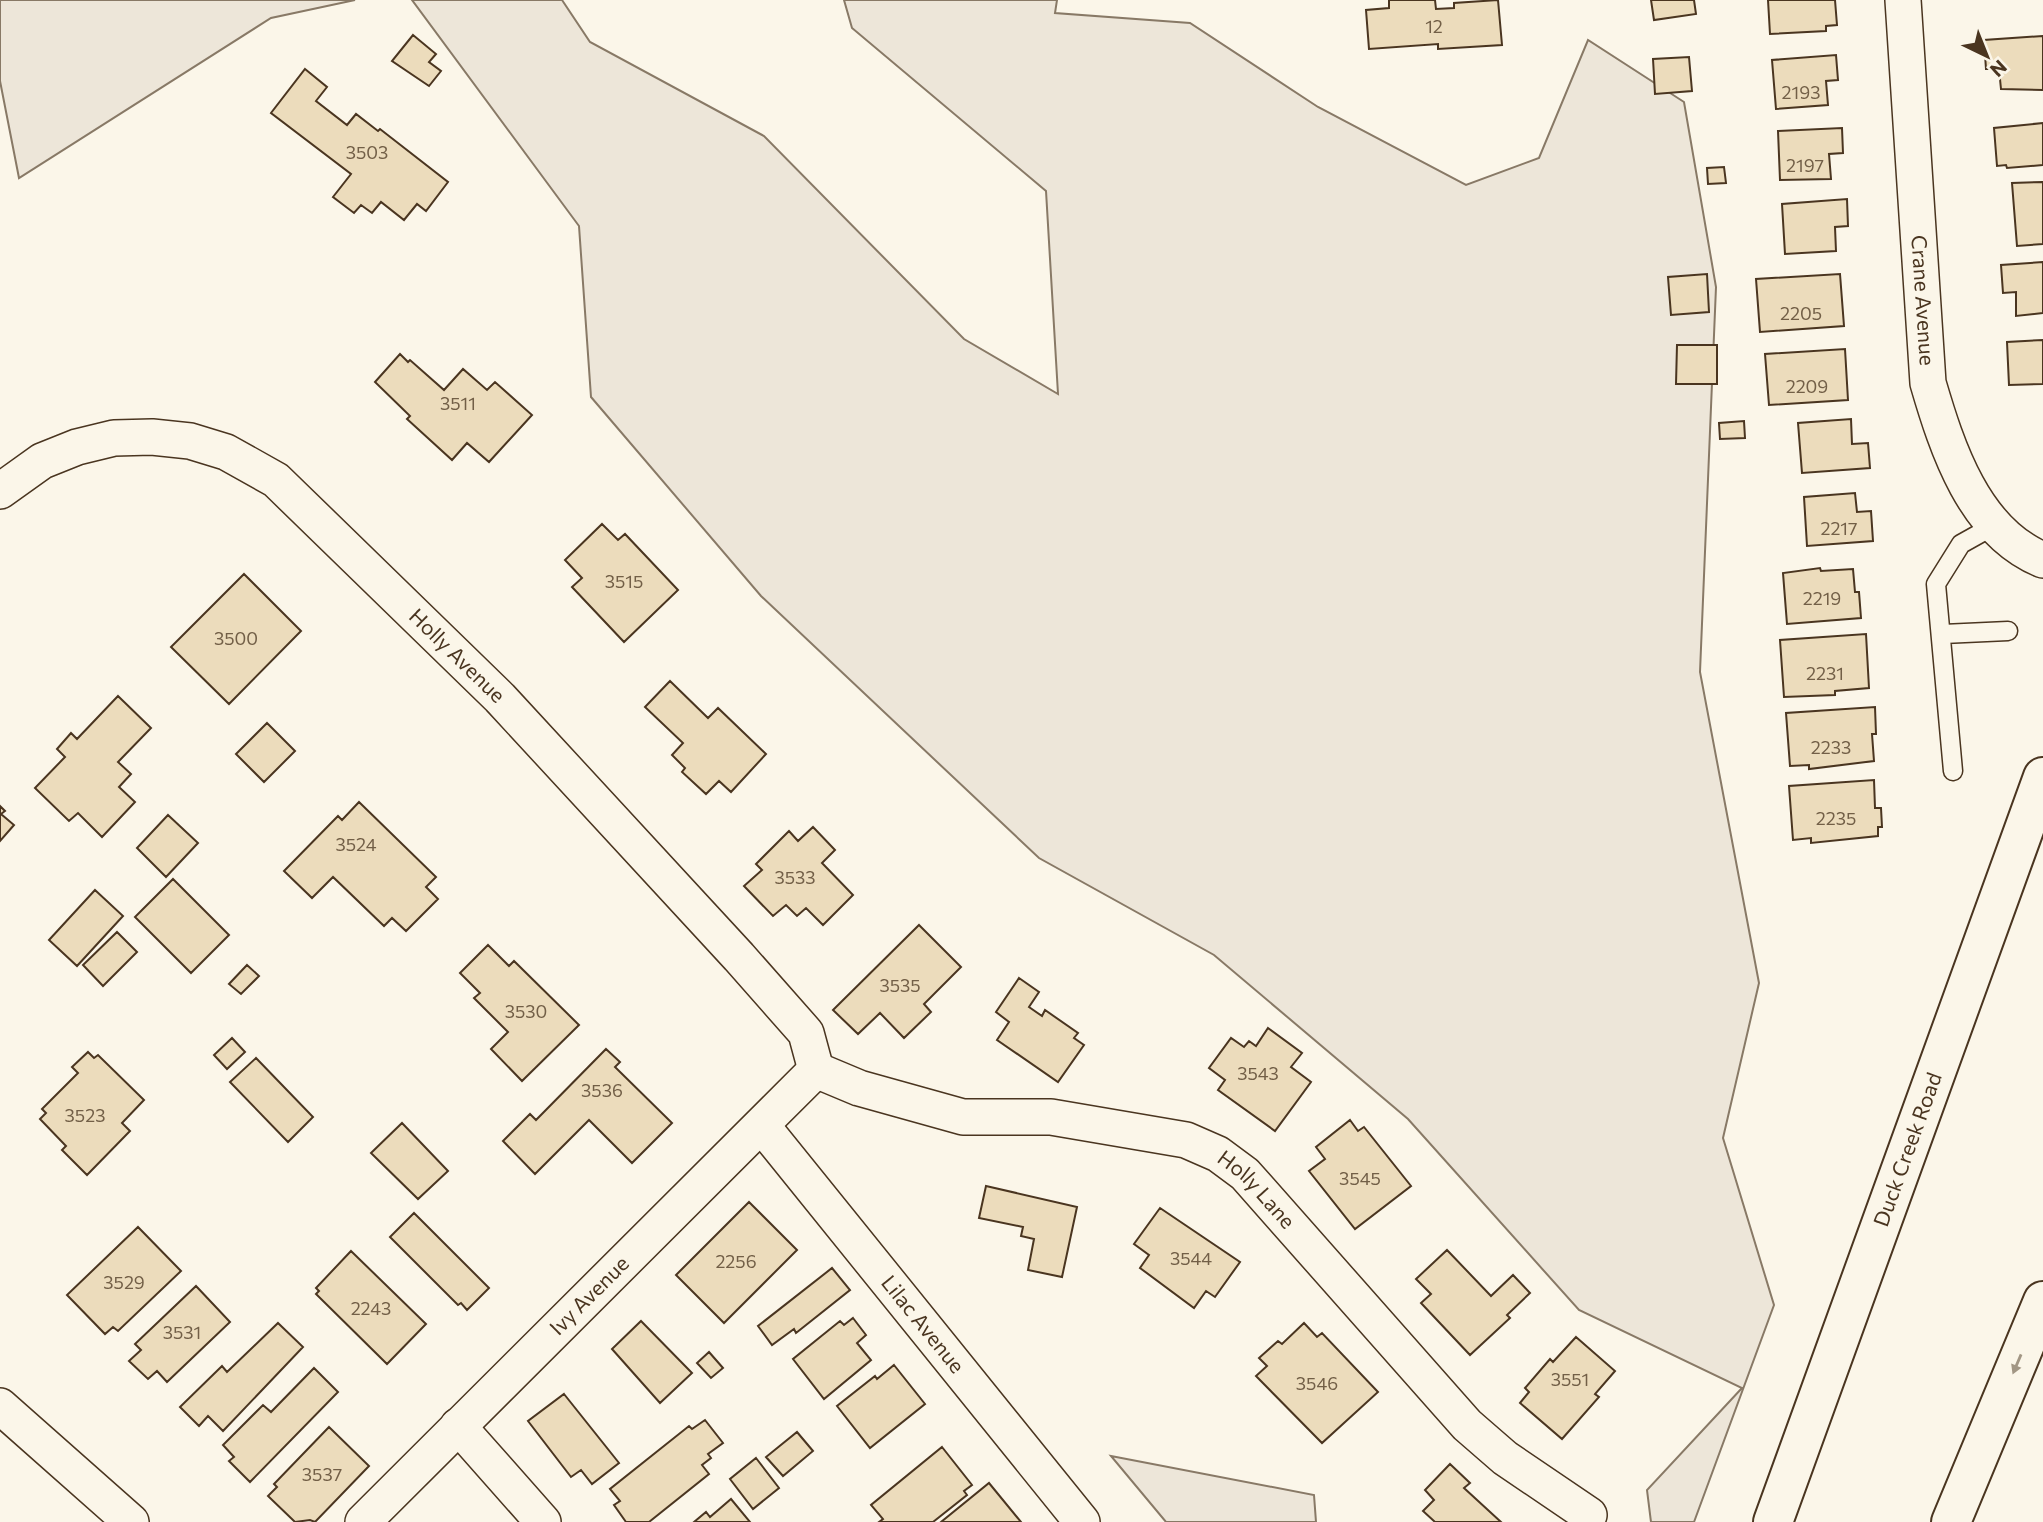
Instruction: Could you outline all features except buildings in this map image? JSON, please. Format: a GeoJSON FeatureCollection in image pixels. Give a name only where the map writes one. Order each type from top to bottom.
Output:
{"type":"FeatureCollection","features":[{"type":"Feature","properties":{"kind":"main road","name":"Duck Creek Road"},"geometry":{"type":"LineString","coordinates":[[1773,1522],[2043,777]]}},
{"type":"Feature","properties":{"kind":"main road"},"geometry":{"type":"LineString","coordinates":[[1951,1522],[2043,1301]]}},
{"type":"Feature","properties":{"kind":"street","name":"Crane Avenue"},"geometry":{"type":"LineString","coordinates":[[1903,0],[1928,383],[1947,442],[1973,497],[1995,525],[2021,549],[2043,560]]}},
{"type":"Feature","properties":{"kind":"street","name":"Holly Avenue"},"geometry":{"type":"LineString","coordinates":[[0,491],[42,461],[77,447],[114,438],[152,437],[190,441],[226,452],[276,480],[500,698],[740,957],[806,1033],[816,1070]]}},
{"type":"Feature","properties":{"kind":"street","name":"Ivy Avenue"},"geometry":{"type":"LineString","coordinates":[[363,1522],[614,1269],[763,1126],[816,1070]]}},
{"type":"Feature","properties":{"kind":"street","name":"Holly Lane"},"geometry":{"type":"LineString","coordinates":[[816,1070],[859,1088],[963,1116],[1051,1117],[1186,1140],[1218,1154],[1245,1174],[1467,1425],[1506,1458],[1589,1515]]}},
{"type":"Feature","properties":{"kind":"street","name":"Lilac Avenue"},"geometry":{"type":"LineString","coordinates":[[763,1126],[1082,1522]]}},
{"type":"Feature","properties":{"kind":"street"},"geometry":{"type":"LineString","coordinates":[[0,1406],[131,1522]]}},
{"type":"Feature","properties":{"kind":"street"},"geometry":{"type":"LineString","coordinates":[[458,1426],[543,1522]]}},
{"type":"Feature","properties":{"kind":"lane"},"geometry":{"type":"LineString","coordinates":[[1953,771],[1937,584],[1961,544],[1995,525]]}},
{"type":"Feature","properties":{"kind":"lane"},"geometry":{"type":"LineString","coordinates":[[1943,634],[2008,631]]}},
{"type":"Feature","properties":{"kind":"shaded area"},"geometry":{"type":"Polygon","coordinates":[[[0,0],[355,0],[271,18],[19,178],[0,81],[0,0]]]}},
{"type":"Feature","properties":{"kind":"shaded area"},"geometry":{"type":"Polygon","coordinates":[[[412,0],[562,0],[590,42],[764,136],[964,339],[1058,394],[1046,191],[852,28],[844,0],[1057,0],[1055,13],[1190,23],[1318,107],[1466,185],[1539,158],[1588,40],[1684,102],[1716,287],[1700,672],[1759,983],[1723,1138],[1774,1305],[1694,1522],[1651,1522],[1647,1490],[1742,1388],[1579,1310],[1408,1119],[1214,955],[1039,858],[761,596],[591,397],[579,226],[412,0]]]}},
{"type":"Feature","properties":{"kind":"shaded area"},"geometry":{"type":"Polygon","coordinates":[[[1111,1456],[1314,1495],[1316,1522],[1166,1522],[1111,1456]]]}}]}
